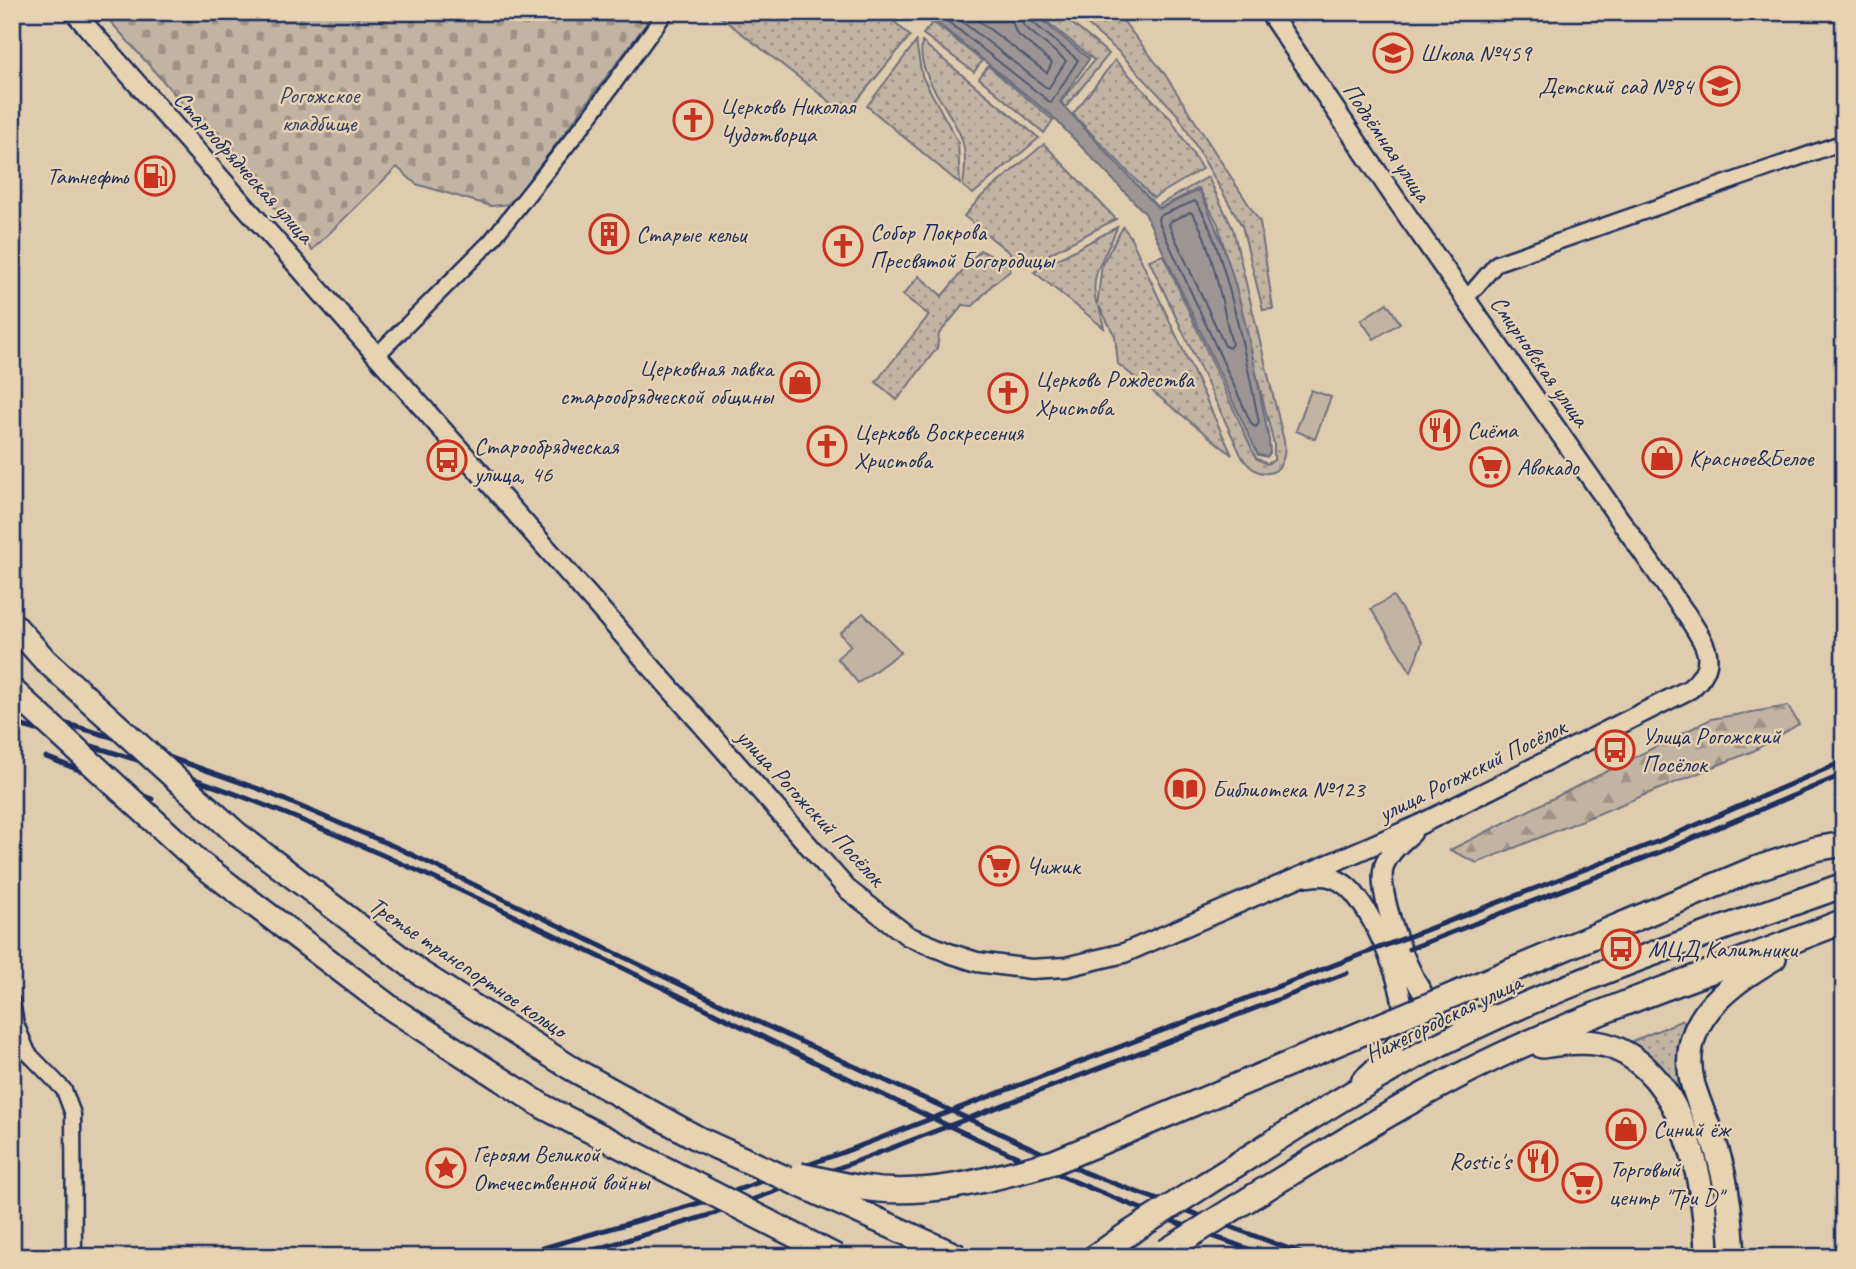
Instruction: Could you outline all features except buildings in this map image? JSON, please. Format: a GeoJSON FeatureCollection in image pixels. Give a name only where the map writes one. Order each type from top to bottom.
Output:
{"type":"FeatureCollection","features":[{"type":"Feature","properties":{"kind":"main road","name":"Третье транспортное кольцо"},"geometry":{"type":"LineString","coordinates":[[12,623],[45,660],[237,834],[422,974],[571,1068],[699,1139],[959,1257]]}},
{"type":"Feature","properties":{"kind":"main road"},"geometry":{"type":"LineString","coordinates":[[12,690],[201,864],[388,1006],[544,1107],[837,1257]]}},
{"type":"Feature","properties":{"kind":"main road"},"geometry":{"type":"LineString","coordinates":[[699,1139],[794,1174],[865,1189],[922,1191],[981,1182],[1054,1162],[1752,870],[1815,849],[1844,844]]}},
{"type":"Feature","properties":{"kind":"main road","name":"Нижегородская улица"},"geometry":{"type":"LineString","coordinates":[[1095,1257],[1330,1106],[1416,1057],[1525,1005],[1628,964],[1844,885]]}},
{"type":"Feature","properties":{"kind":"main road"},"geometry":{"type":"LineString","coordinates":[[1161,1255],[1373,1123],[1511,1050],[1635,999],[1834,925]]}},
{"type":"Feature","properties":{"kind":"main road"},"geometry":{"type":"LineString","coordinates":[[1733,1257],[1731,1208],[1717,1152],[1693,1085],[1689,1061],[1692,1038],[1699,1019],[1715,999],[1756,969],[1834,925]]}},
{"type":"Feature","properties":{"kind":"main road"},"geometry":{"type":"LineString","coordinates":[[1511,1050],[1567,1042],[1611,1046],[1654,1075],[1667,1093],[1695,1161],[1706,1214],[1707,1257]]}},
{"type":"Feature","properties":{"kind":"street","name":"Старообрядческая улица"},"geometry":{"type":"LineString","coordinates":[[74,12],[378,354]]}},
{"type":"Feature","properties":{"kind":"street"},"geometry":{"type":"LineString","coordinates":[[378,354],[491,241],[589,118],[667,12]]}},
{"type":"Feature","properties":{"kind":"street","name":"Подъёмная улица"},"geometry":{"type":"LineString","coordinates":[[1269,12],[1466,299]]}},
{"type":"Feature","properties":{"kind":"street","name":"Смирновская улица"},"geometry":{"type":"LineString","coordinates":[[1709,658],[1703,641],[1688,617],[1466,299],[1497,263],[1844,142]]}},
{"type":"Feature","properties":{"kind":"street","name":"улица Рогожский Посёлок"},"geometry":{"type":"LineString","coordinates":[[378,354],[847,889],[908,936],[977,962],[1031,969],[1066,967],[1124,953],[1419,825],[1690,689],[1705,676],[1709,658]]}},
{"type":"Feature","properties":{"kind":"street"},"geometry":{"type":"LineString","coordinates":[[1419,825],[1391,852],[1384,866],[1383,887],[1426,1002],[1436,1011],[1469,1018],[1525,1005]]}},
{"type":"Feature","properties":{"kind":"street"},"geometry":{"type":"LineString","coordinates":[[1301,877],[1326,874],[1345,884],[1359,898],[1371,914],[1402,997],[1404,1012],[1403,1028],[1396,1044],[1330,1106]]}},
{"type":"Feature","properties":{"kind":"street"},"geometry":{"type":"LineString","coordinates":[[12,1002],[16,1024],[28,1053],[64,1090],[73,1114],[74,1257]]}},
{"type":"Feature","properties":{"kind":"green space","name":"Рогожское кладбище"},"geometry":{"type":"Polygon","coordinates":[[[102,12],[655,12],[511,204],[491,206],[416,184],[397,167],[312,250],[102,12]]]}},
{"type":"Feature","properties":{"kind":"green space"},"geometry":{"type":"Polygon","coordinates":[[[714,12],[884,12],[910,36],[846,114],[714,12]]]}},
{"type":"Feature","properties":{"kind":"green space"},"geometry":{"type":"Polygon","coordinates":[[[1035,12],[1058,12],[1109,54],[1066,107],[1061,102],[1094,60],[1035,12]]]}},
{"type":"Feature","properties":{"kind":"green space"},"geometry":{"type":"Polygon","coordinates":[[[1072,12],[1116,12],[1164,73],[1260,222],[1273,309],[1263,310],[1242,226],[1178,115],[1119,52],[1072,12]]]}},
{"type":"Feature","properties":{"kind":"green space"},"geometry":{"type":"Polygon","coordinates":[[[933,22],[982,61],[974,72],[923,34],[933,22]]]}},
{"type":"Feature","properties":{"kind":"green space"},"geometry":{"type":"Polygon","coordinates":[[[916,42],[922,76],[958,142],[960,184],[867,106],[916,42]]]}},
{"type":"Feature","properties":{"kind":"green space"},"geometry":{"type":"Polygon","coordinates":[[[922,42],[1039,138],[973,194],[963,186],[963,143],[924,67],[922,42]]]}},
{"type":"Feature","properties":{"kind":"green space"},"geometry":{"type":"Polygon","coordinates":[[[1115,60],[1171,119],[1202,169],[1153,198],[1073,114],[1115,60]]]}},
{"type":"Feature","properties":{"kind":"green space"},"geometry":{"type":"Polygon","coordinates":[[[988,66],[1053,120],[1044,133],[979,78],[988,66]]]}},
{"type":"Feature","properties":{"kind":"green space"},"geometry":{"type":"Polygon","coordinates":[[[1044,144],[1116,219],[1026,266],[964,216],[981,197],[1044,144]]]}},
{"type":"Feature","properties":{"kind":"green space"},"geometry":{"type":"Polygon","coordinates":[[[1208,177],[1233,229],[1284,441],[1282,462],[1272,472],[1257,471],[1242,457],[1149,260],[1163,255],[1256,458],[1267,464],[1274,460],[1274,444],[1218,224],[1199,188],[1160,208],[1159,205],[1208,177]]]}},
{"type":"Feature","properties":{"kind":"green space"},"geometry":{"type":"Polygon","coordinates":[[[1117,227],[1097,273],[1097,306],[1102,264],[1123,227],[1130,236],[1232,455],[1118,364],[1115,336],[1099,306],[1104,328],[1034,272],[1117,227]]]}},
{"type":"Feature","properties":{"kind":"green space"},"geometry":{"type":"Polygon","coordinates":[[[980,250],[1010,266],[1010,271],[993,284],[973,306],[963,305],[939,334],[937,348],[897,400],[876,382],[929,315],[903,295],[919,276],[942,296],[980,250]]]}},
{"type":"Feature","properties":{"kind":"green space"},"geometry":{"type":"Polygon","coordinates":[[[1387,303],[1400,323],[1374,339],[1361,320],[1387,303]]]}},
{"type":"Feature","properties":{"kind":"green space"},"geometry":{"type":"Polygon","coordinates":[[[1311,390],[1331,397],[1315,439],[1296,431],[1311,390]]]}},
{"type":"Feature","properties":{"kind":"green space"},"geometry":{"type":"Polygon","coordinates":[[[1393,596],[1422,642],[1411,672],[1371,609],[1393,596]]]}},
{"type":"Feature","properties":{"kind":"green space"},"geometry":{"type":"Polygon","coordinates":[[[863,613],[901,652],[858,683],[837,658],[851,646],[840,633],[863,613]]]}},
{"type":"Feature","properties":{"kind":"green space"},"geometry":{"type":"Polygon","coordinates":[[[1788,706],[1799,724],[1753,751],[1477,863],[1450,850],[1711,719],[1788,706]]]}},
{"type":"Feature","properties":{"kind":"green space"},"geometry":{"type":"Polygon","coordinates":[[[1683,1020],[1685,1024],[1679,1039],[1677,1087],[1648,1055],[1628,1043],[1683,1020]]]}},
{"type":"Feature","properties":{"kind":"water"},"geometry":{"type":"Polygon","coordinates":[[[924,12],[1032,12],[1089,59],[1060,102],[1159,209],[1199,190],[1224,249],[1243,312],[1269,440],[1270,453],[1267,457],[1258,455],[1145,213],[1052,116],[924,12]]]}},
{"type":"Feature","properties":{"kind":"railway"},"geometry":{"type":"LineString","coordinates":[[12,708],[115,738],[259,789],[398,848],[756,1021],[1086,1173],[1311,1257]]}},
{"type":"Feature","properties":{"kind":"railway"},"geometry":{"type":"LineString","coordinates":[[12,723],[194,779],[383,855],[509,913],[886,1097],[1013,1155],[1141,1209],[1272,1257]]}},
{"type":"Feature","properties":{"kind":"railway"},"geometry":{"type":"LineString","coordinates":[[46,757],[152,799]]}},
{"type":"Feature","properties":{"kind":"railway"},"geometry":{"type":"LineString","coordinates":[[512,1257],[706,1201],[844,1152],[1659,841],[1844,761]]}},
{"type":"Feature","properties":{"kind":"railway"},"geometry":{"type":"LineString","coordinates":[[1409,949],[1663,851],[1844,774]]}},
{"type":"Feature","properties":{"kind":"railway"},"geometry":{"type":"LineString","coordinates":[[571,1257],[716,1213],[1347,973]]}},
{"type":"Feature","properties":{"kind":"place","name":"Школа №459"},"geometry":{"type":"Point","coordinates":[1393,53]}},
{"type":"Feature","properties":{"kind":"place","name":"Детский сад №84"},"geometry":{"type":"Point","coordinates":[1720,86]}},
{"type":"Feature","properties":{"kind":"place","name":"Церковь Николая Чудотворца"},"geometry":{"type":"Point","coordinates":[693,120]}},
{"type":"Feature","properties":{"kind":"place","name":"Татнефть"},"geometry":{"type":"Point","coordinates":[155,176]}},
{"type":"Feature","properties":{"kind":"place","name":"Старые кельи"},"geometry":{"type":"Point","coordinates":[609,234]}},
{"type":"Feature","properties":{"kind":"place","name":"Собор Покрова Пресвятой Богородицы"},"geometry":{"type":"Point","coordinates":[843,246]}},
{"type":"Feature","properties":{"kind":"place","name":"Церковная лавка старообрядческой общины"},"geometry":{"type":"Point","coordinates":[800,382]}},
{"type":"Feature","properties":{"kind":"place","name":"Церковь Рождества Христова"},"geometry":{"type":"Point","coordinates":[1008,393]}},
{"type":"Feature","properties":{"kind":"place","name":"Сиёма"},"geometry":{"type":"Point","coordinates":[1440,430]}},
{"type":"Feature","properties":{"kind":"place","name":"Церковь Воскресения Христова"},"geometry":{"type":"Point","coordinates":[827,446]}},
{"type":"Feature","properties":{"kind":"place","name":"Красное&Белое"},"geometry":{"type":"Point","coordinates":[1662,458]}},
{"type":"Feature","properties":{"kind":"place","name":"Старообрядческая улица, 46"},"geometry":{"type":"Point","coordinates":[447,460]}},
{"type":"Feature","properties":{"kind":"place","name":"Авокадо"},"geometry":{"type":"Point","coordinates":[1490,467]}},
{"type":"Feature","properties":{"kind":"place","name":"Улица Рогожский Посёлок"},"geometry":{"type":"Point","coordinates":[1615,750]}},
{"type":"Feature","properties":{"kind":"place","name":"Библиотека №123"},"geometry":{"type":"Point","coordinates":[1185,789]}},
{"type":"Feature","properties":{"kind":"place","name":"Чижик"},"geometry":{"type":"Point","coordinates":[999,866]}},
{"type":"Feature","properties":{"kind":"place","name":"МЦД Калитники"},"geometry":{"type":"Point","coordinates":[1621,949]}},
{"type":"Feature","properties":{"kind":"place","name":"Синий ёж"},"geometry":{"type":"Point","coordinates":[1626,1129]}},
{"type":"Feature","properties":{"kind":"place","name":"Rostic's"},"geometry":{"type":"Point","coordinates":[1538,1161]}},
{"type":"Feature","properties":{"kind":"place","name":"Героям Великой Отечественной войны"},"geometry":{"type":"Point","coordinates":[446,1168]}},
{"type":"Feature","properties":{"kind":"place","name":"Торговый центр \"Три D\""},"geometry":{"type":"Point","coordinates":[1582,1183]}}]}
